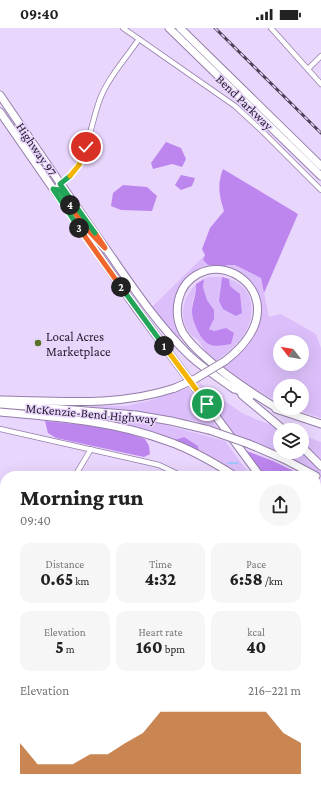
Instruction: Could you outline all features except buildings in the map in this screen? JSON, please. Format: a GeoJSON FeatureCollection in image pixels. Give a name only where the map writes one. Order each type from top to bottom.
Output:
{"type":"FeatureCollection","features":[{"type":"Feature","properties":{"kind":"main road","name":"Bend Parkway"},"geometry":{"type":"LineString","coordinates":[[170,28],[321,176]]}},
{"type":"Feature","properties":{"kind":"main road","name":"Bend Parkway"},"geometry":{"type":"LineString","coordinates":[[180,28],[321,166]]}},
{"type":"Feature","properties":{"kind":"main road","name":"Highway 97"},"geometry":{"type":"LineString","coordinates":[[0,95],[60,184],[143,302],[162,326],[191,356],[214,376],[249,400],[276,423]]}},
{"type":"Feature","properties":{"kind":"main road","name":"Highway 97"},"geometry":{"type":"LineString","coordinates":[[0,112],[133,304],[256,471]]}},
{"type":"Feature","properties":{"kind":"main road"},"geometry":{"type":"LineString","coordinates":[[53,189],[60,190],[84,226],[105,248]]}},
{"type":"Feature","properties":{"kind":"main road"},"geometry":{"type":"LineString","coordinates":[[0,400],[103,401],[140,398],[175,388],[195,379],[216,366],[225,361],[236,352],[250,336],[257,319],[257,302],[250,287],[241,277],[224,270],[210,270],[194,276],[184,288],[180,296],[178,304],[178,319],[183,332],[193,346],[216,366],[221,371],[244,389],[273,406]]}},
{"type":"Feature","properties":{"kind":"main road"},"geometry":{"type":"LineString","coordinates":[[229,385],[261,403],[273,407]]}},
{"type":"Feature","properties":{"kind":"main road","name":"McKenzie-Bend Highway"},"geometry":{"type":"LineString","coordinates":[[0,404],[136,415],[171,421],[209,430],[248,444],[284,458],[307,471]]}},
{"type":"Feature","properties":{"kind":"main road","name":"McKenzie-Bend Highway"},"geometry":{"type":"LineString","coordinates":[[0,412],[70,419],[130,429],[186,448],[227,471]]}},
{"type":"Feature","properties":{"kind":"main road"},"geometry":{"type":"LineString","coordinates":[[295,415],[321,424]]}},
{"type":"Feature","properties":{"kind":"main road"},"geometry":{"type":"LineString","coordinates":[[309,454],[321,466]]}},
{"type":"Feature","properties":{"kind":"street"},"geometry":{"type":"LineString","coordinates":[[122,28],[235,106],[321,190]]}},
{"type":"Feature","properties":{"kind":"street"},"geometry":{"type":"LineString","coordinates":[[271,28],[321,84]]}},
{"type":"Feature","properties":{"kind":"street"},"geometry":{"type":"LineString","coordinates":[[60,184],[72,175],[79,165],[86,147],[100,99],[107,85],[139,39]]}},
{"type":"Feature","properties":{"kind":"street"},"geometry":{"type":"LineString","coordinates":[[308,69],[321,56]]}},
{"type":"Feature","properties":{"kind":"street"},"geometry":{"type":"LineString","coordinates":[[0,429],[159,465],[172,471]]}},
{"type":"Feature","properties":{"kind":"street"},"geometry":{"type":"LineString","coordinates":[[78,471],[91,450]]}},
{"type":"Feature","properties":{"kind":"shaded area"},"geometry":{"type":"Polygon","coordinates":[[[166,142],[181,148],[186,159],[182,167],[172,164],[153,169],[151,163],[166,142]]]}},
{"type":"Feature","properties":{"kind":"shaded area"},"geometry":{"type":"Polygon","coordinates":[[[223,169],[298,214],[264,293],[261,278],[235,265],[227,265],[222,268],[208,265],[203,260],[205,255],[202,249],[210,228],[224,211],[219,190],[223,169]]]}},
{"type":"Feature","properties":{"kind":"shaded area"},"geometry":{"type":"Polygon","coordinates":[[[181,175],[195,178],[192,186],[181,190],[175,185],[181,175]]]}},
{"type":"Feature","properties":{"kind":"shaded area"},"geometry":{"type":"Polygon","coordinates":[[[123,185],[147,187],[157,196],[152,211],[121,210],[111,206],[113,193],[123,185]]]}},
{"type":"Feature","properties":{"kind":"shaded area"},"geometry":{"type":"Polygon","coordinates":[[[205,255],[203,260],[208,265],[200,268],[186,279],[177,293],[174,318],[181,338],[177,337],[152,307],[205,255]]]}},
{"type":"Feature","properties":{"kind":"shaded area"},"geometry":{"type":"Polygon","coordinates":[[[227,265],[235,265],[261,278],[269,317],[281,314],[316,334],[321,348],[321,418],[309,414],[309,379],[273,379],[273,399],[249,386],[222,367],[250,343],[258,328],[260,320],[260,304],[254,288],[242,274],[230,269],[222,268],[227,265]]]}},
{"type":"Feature","properties":{"kind":"shaded area"},"geometry":{"type":"Polygon","coordinates":[[[209,277],[222,277],[220,289],[240,303],[240,294],[230,286],[229,279],[237,283],[244,288],[250,298],[251,303],[250,321],[247,330],[237,344],[216,361],[203,349],[200,342],[190,333],[186,326],[183,313],[185,301],[196,284],[192,305],[193,317],[197,328],[206,343],[226,328],[214,331],[209,329],[214,319],[214,310],[207,300],[203,287],[204,279],[209,277]]]}},
{"type":"Feature","properties":{"kind":"shaded area"},"geometry":{"type":"Polygon","coordinates":[[[222,277],[229,279],[230,286],[240,294],[242,313],[236,316],[223,309],[219,301],[222,277]]]}},
{"type":"Feature","properties":{"kind":"shaded area"},"geometry":{"type":"Polygon","coordinates":[[[204,279],[203,287],[207,300],[214,310],[214,319],[209,329],[214,331],[226,328],[234,333],[231,344],[219,346],[210,345],[204,341],[199,334],[192,312],[196,284],[204,279]]]}},
{"type":"Feature","properties":{"kind":"shaded area"},"geometry":{"type":"Polygon","coordinates":[[[198,382],[242,413],[273,425],[273,454],[235,438],[198,382]]]}},
{"type":"Feature","properties":{"kind":"shaded area"},"geometry":{"type":"Polygon","coordinates":[[[188,388],[219,430],[196,421],[164,418],[90,406],[126,406],[148,401],[188,388]]]}},
{"type":"Feature","properties":{"kind":"shaded area"},"geometry":{"type":"Polygon","coordinates":[[[108,417],[151,421],[225,441],[247,471],[229,471],[199,452],[184,437],[175,440],[150,431],[108,420],[108,417]]]}},
{"type":"Feature","properties":{"kind":"shaded area"},"geometry":{"type":"Polygon","coordinates":[[[45,421],[96,427],[133,435],[145,439],[149,446],[150,454],[144,457],[56,438],[48,433],[45,421]]]}},
{"type":"Feature","properties":{"kind":"shaded area"},"geometry":{"type":"Polygon","coordinates":[[[184,437],[198,446],[199,452],[175,440],[184,437]]]}},
{"type":"Feature","properties":{"kind":"shaded area"},"geometry":{"type":"Polygon","coordinates":[[[309,438],[321,442],[321,471],[312,471],[285,459],[309,459],[309,438]]]}},
{"type":"Feature","properties":{"kind":"shaded area"},"geometry":{"type":"Polygon","coordinates":[[[244,450],[294,471],[259,471],[244,450]]]}},
{"type":"Feature","properties":{"kind":"waterway"},"geometry":{"type":"LineString","coordinates":[[228,463],[238,463]]}},
{"type":"Feature","properties":{"kind":"railway"},"geometry":{"type":"LineString","coordinates":[[215,28],[321,133]]}},
{"type":"Feature","properties":{"kind":"place","name":"Local Acres Marketplace"},"geometry":{"type":"Point","coordinates":[38,343]}},
{"type":"Feature","properties":{"kind":"route"},"geometry":{"type":"LineString","coordinates":[[86,147],[79,165],[72,175],[60,184],[105,248],[84,226],[60,190],[53,189],[97,254],[207,404]]}}]}
